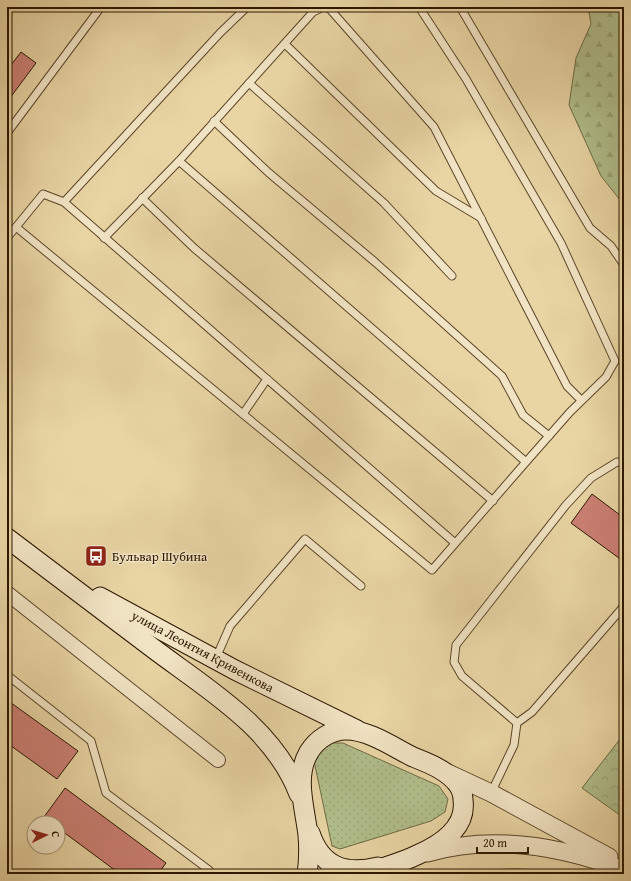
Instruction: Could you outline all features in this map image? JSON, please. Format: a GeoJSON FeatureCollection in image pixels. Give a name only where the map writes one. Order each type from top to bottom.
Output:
{"type":"FeatureCollection","features":[{"type":"Feature","properties":{"kind":"main road","name":"улица Леонтия Кривенкова"},"geometry":{"type":"LineString","coordinates":[[7,538],[222,700],[257,730],[286,765],[294,780],[304,811]]}},
{"type":"Feature","properties":{"kind":"main road","name":"улица Леонтия Кривенкова"},"geometry":{"type":"LineString","coordinates":[[40,563],[215,659],[368,735]]}},
{"type":"Feature","properties":{"kind":"main road"},"geometry":{"type":"LineString","coordinates":[[307,874],[308,835],[304,811],[302,773],[305,761],[315,744],[330,733],[338,731],[356,731],[368,735],[442,770],[455,781],[463,796],[464,814],[461,822],[448,836],[417,856],[366,874]]}},
{"type":"Feature","properties":{"kind":"main road"},"geometry":{"type":"LineString","coordinates":[[304,811],[311,838],[318,852],[334,865],[353,871],[364,871],[389,865]]}},
{"type":"Feature","properties":{"kind":"street"},"geometry":{"type":"LineString","coordinates":[[7,593],[218,760]]}},
{"type":"Feature","properties":{"kind":"street"},"geometry":{"type":"LineString","coordinates":[[442,770],[491,793],[587,844],[624,868]]}},
{"type":"Feature","properties":{"kind":"street"},"geometry":{"type":"LineString","coordinates":[[417,856],[456,846],[512,843],[532,845],[578,854],[624,868]]}},
{"type":"Feature","properties":{"kind":"lane"},"geometry":{"type":"LineString","coordinates":[[7,133],[101,7]]}},
{"type":"Feature","properties":{"kind":"lane"},"geometry":{"type":"LineString","coordinates":[[64,202],[220,33],[247,7]]}},
{"type":"Feature","properties":{"kind":"lane"},"geometry":{"type":"LineString","coordinates":[[104,238],[179,161],[313,12],[323,7]]}},
{"type":"Feature","properties":{"kind":"lane"},"geometry":{"type":"LineString","coordinates":[[328,7],[434,127],[567,386],[581,400]]}},
{"type":"Feature","properties":{"kind":"lane"},"geometry":{"type":"LineString","coordinates":[[16,227],[432,570],[581,400],[606,376],[615,361],[561,243],[466,79],[419,7]]}},
{"type":"Feature","properties":{"kind":"lane"},"geometry":{"type":"LineString","coordinates":[[460,7],[590,228],[611,246],[624,265]]}},
{"type":"Feature","properties":{"kind":"lane"},"geometry":{"type":"LineString","coordinates":[[285,44],[436,191],[481,218]]}},
{"type":"Feature","properties":{"kind":"lane"},"geometry":{"type":"LineString","coordinates":[[249,83],[384,203],[452,276]]}},
{"type":"Feature","properties":{"kind":"lane"},"geometry":{"type":"LineString","coordinates":[[214,121],[269,173],[375,262],[502,376],[523,415],[549,436]]}},
{"type":"Feature","properties":{"kind":"lane"},"geometry":{"type":"LineString","coordinates":[[179,161],[526,462]]}},
{"type":"Feature","properties":{"kind":"lane"},"geometry":{"type":"LineString","coordinates":[[7,238],[43,194],[64,202],[456,543]]}},
{"type":"Feature","properties":{"kind":"lane"},"geometry":{"type":"LineString","coordinates":[[142,198],[194,248],[493,501]]}},
{"type":"Feature","properties":{"kind":"lane"},"geometry":{"type":"LineString","coordinates":[[243,414],[267,379]]}},
{"type":"Feature","properties":{"kind":"lane"},"geometry":{"type":"LineString","coordinates":[[517,723],[462,676],[454,662],[456,645],[566,505],[591,478],[617,462],[624,463]]}},
{"type":"Feature","properties":{"kind":"lane"},"geometry":{"type":"LineString","coordinates":[[215,659],[230,626],[305,539],[361,586]]}},
{"type":"Feature","properties":{"kind":"lane"},"geometry":{"type":"LineString","coordinates":[[491,793],[514,745],[517,723],[532,712],[624,606]]}},
{"type":"Feature","properties":{"kind":"lane"},"geometry":{"type":"LineString","coordinates":[[7,675],[91,741],[106,793],[209,870],[209,874]]}},
{"type":"Feature","properties":{"kind":"green space"},"geometry":{"type":"Polygon","coordinates":[[[588,7],[624,7],[624,205],[601,176],[569,105],[576,58],[591,24],[588,7]]]}},
{"type":"Feature","properties":{"kind":"green space"},"geometry":{"type":"Polygon","coordinates":[[[624,734],[624,818],[582,788],[624,734]]]}},
{"type":"Feature","properties":{"kind":"green space"},"geometry":{"type":"Polygon","coordinates":[[[329,743],[343,743],[439,786],[448,799],[445,812],[431,821],[340,849],[332,846],[314,761],[317,749],[329,743]]]}},
{"type":"Feature","properties":{"kind":"building"},"geometry":{"type":"Polygon","coordinates":[[[21,52],[36,63],[7,102],[7,70],[21,52]]]}},
{"type":"Feature","properties":{"kind":"building"},"geometry":{"type":"Polygon","coordinates":[[[592,494],[624,518],[623,561],[571,523],[592,494]]]}},
{"type":"Feature","properties":{"kind":"building"},"geometry":{"type":"Polygon","coordinates":[[[7,700],[78,751],[57,779],[7,743],[7,700]]]}},
{"type":"Feature","properties":{"kind":"building"},"geometry":{"type":"Polygon","coordinates":[[[65,788],[166,863],[158,874],[120,874],[66,834],[66,815],[45,815],[65,788]]]}},
{"type":"Feature","properties":{"kind":"tram line"},"geometry":{"type":"LineString","coordinates":[[460,874],[487,870],[513,869],[539,870],[566,874]]}},
{"type":"Feature","properties":{"kind":"place","name":"Бульвар Шубина"},"geometry":{"type":"Point","coordinates":[96,556]}}]}
